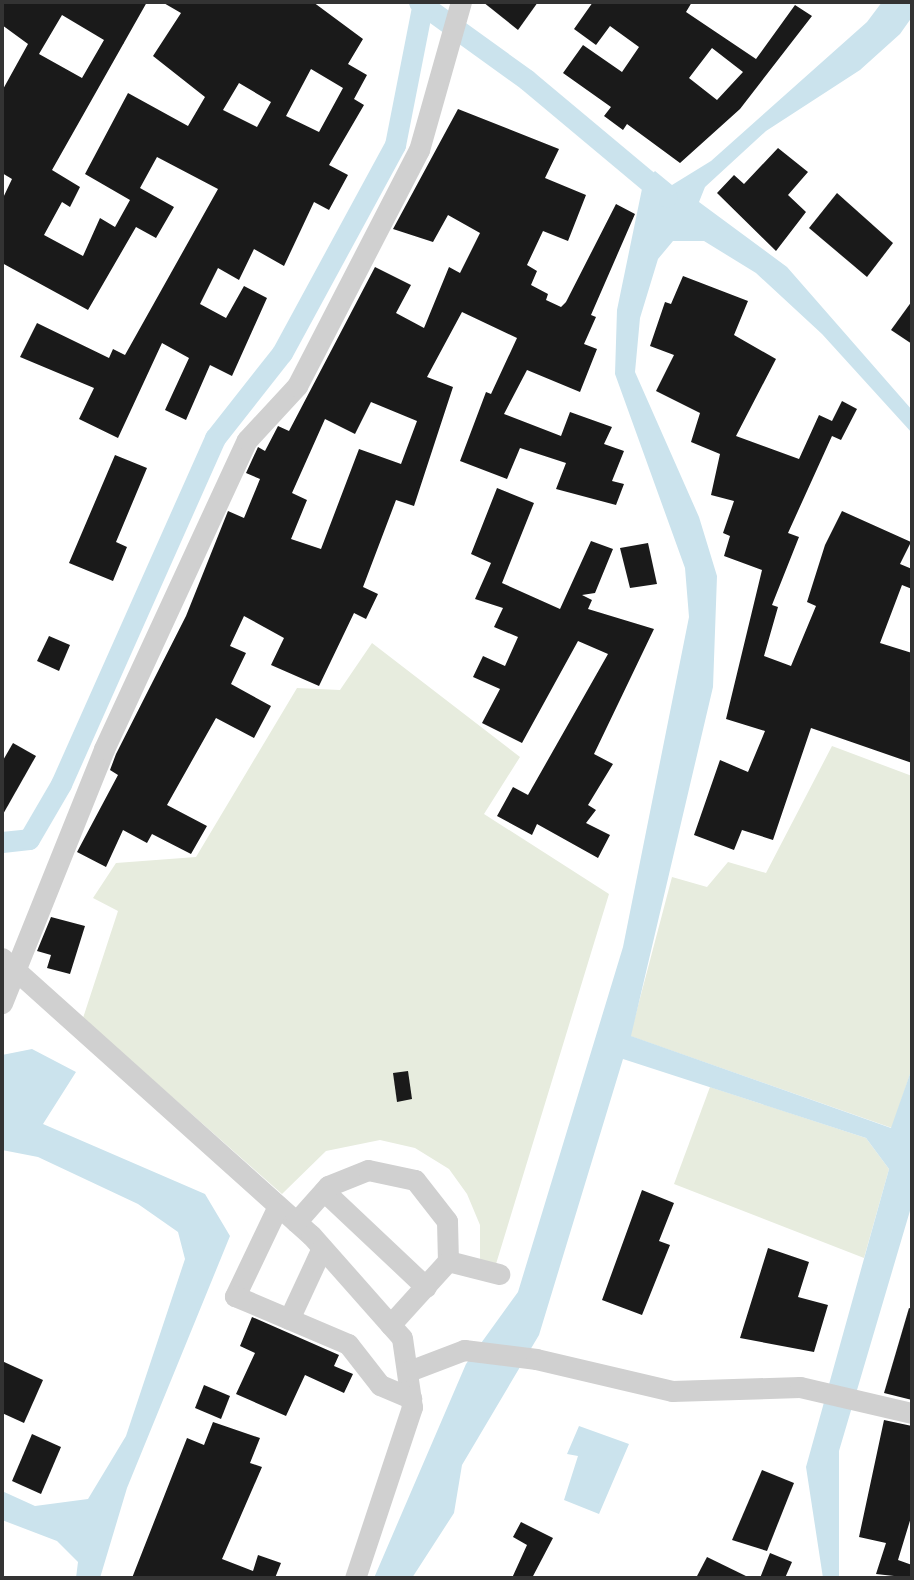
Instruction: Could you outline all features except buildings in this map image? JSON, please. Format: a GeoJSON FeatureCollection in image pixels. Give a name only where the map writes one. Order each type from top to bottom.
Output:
{"type":"FeatureCollection","features":[{"type":"Feature","properties":{"kind":"street"},"geometry":{"type":"LineString","coordinates":[[2,1003],[8,965],[104,749],[247,440],[297,386],[419,150],[461,2]]}},
{"type":"Feature","properties":{"kind":"street"},"geometry":{"type":"LineString","coordinates":[[8,965],[296,1222],[402,1338],[411,1398],[397,1462],[355,1578]]}},
{"type":"Feature","properties":{"kind":"street"},"geometry":{"type":"LineString","coordinates":[[296,1222],[324,1191],[368,1170],[415,1180],[447,1221],[448,1261],[390,1325]]}},
{"type":"Feature","properties":{"kind":"street"},"geometry":{"type":"LineString","coordinates":[[324,1191],[426,1287]]}},
{"type":"Feature","properties":{"kind":"street"},"geometry":{"type":"LineString","coordinates":[[278,1206],[235,1296],[348,1344],[380,1385],[411,1398]]}},
{"type":"Feature","properties":{"kind":"street"},"geometry":{"type":"LineString","coordinates":[[289,1319],[322,1248]]}},
{"type":"Feature","properties":{"kind":"street"},"geometry":{"type":"LineString","coordinates":[[448,1261],[499,1274]]}},
{"type":"Feature","properties":{"kind":"street"},"geometry":{"type":"LineString","coordinates":[[409,1371],[464,1350],[477,1351],[536,1359],[672,1391],[800,1387],[912,1413]]}},
{"type":"Feature","properties":{"kind":"shaded area"},"geometry":{"type":"Polygon","coordinates":[[[372,643],[520,757],[484,814],[609,894],[496,1264],[480,1260],[480,1225],[467,1194],[449,1169],[415,1148],[380,1140],[326,1151],[282,1194],[83,1018],[118,911],[93,898],[116,863],[196,857],[297,688],[340,690],[372,643]]]}},
{"type":"Feature","properties":{"kind":"shaded area"},"geometry":{"type":"Polygon","coordinates":[[[832,746],[912,776],[912,1068],[892,1128],[630,1036],[672,877],[707,887],[728,862],[766,873],[832,746]]]}},
{"type":"Feature","properties":{"kind":"shaded area"},"geometry":{"type":"Polygon","coordinates":[[[710,1087],[866,1138],[889,1169],[864,1258],[674,1184],[710,1087]]]}},
{"type":"Feature","properties":{"kind":"water"},"geometry":{"type":"Polygon","coordinates":[[[882,2],[912,2],[912,17],[900,34],[860,70],[766,131],[705,187],[699,202],[787,267],[912,410],[912,433],[822,334],[756,273],[704,241],[673,241],[658,259],[640,318],[635,372],[699,517],[717,576],[713,687],[631,1036],[891,1128],[912,1068],[912,1204],[839,1451],[839,1578],[823,1578],[806,1467],[889,1169],[866,1138],[623,1059],[539,1335],[462,1465],[454,1513],[412,1578],[374,1578],[466,1364],[518,1292],[623,947],[689,617],[685,568],[615,374],[617,310],[643,184],[655,171],[672,185],[711,161],[867,22],[882,2]]]}},
{"type":"Feature","properties":{"kind":"water"},"geometry":{"type":"Polygon","coordinates":[[[32,1049],[76,1072],[43,1124],[205,1194],[230,1236],[127,1488],[100,1578],[76,1578],[78,1562],[57,1541],[2,1520],[2,1491],[35,1506],[88,1499],[126,1436],[185,1259],[178,1232],[138,1204],[38,1157],[2,1150],[2,1055],[32,1049]]]}},
{"type":"Feature","properties":{"kind":"water"},"geometry":{"type":"Polygon","coordinates":[[[579,1426],[629,1444],[599,1514],[564,1500],[578,1456],[567,1454],[579,1426]]]}},
{"type":"Feature","properties":{"kind":"waterway"},"geometry":{"type":"LineString","coordinates":[[419,2],[527,80],[667,197]]}},
{"type":"Feature","properties":{"kind":"waterway"},"geometry":{"type":"LineString","coordinates":[[2,842],[29,839],[61,784],[215,438],[282,353],[395,145],[423,2]]}}]}
